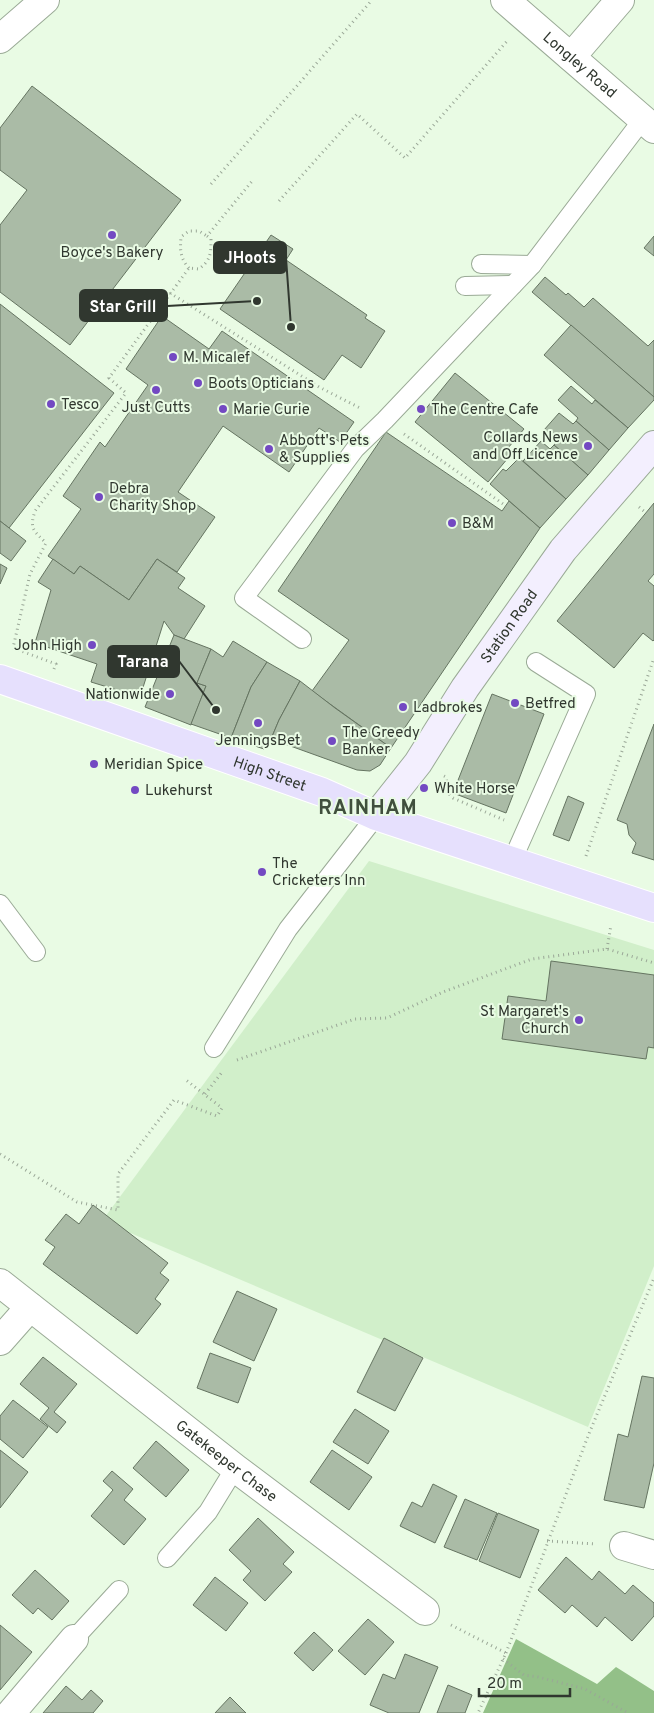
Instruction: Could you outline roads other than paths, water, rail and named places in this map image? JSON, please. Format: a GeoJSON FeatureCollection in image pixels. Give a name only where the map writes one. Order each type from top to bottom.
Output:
{"type":"FeatureCollection","features":[{"type":"Feature","properties":{"kind":"main road","name":"Station Road"},"geometry":{"type":"LineString","coordinates":[[376,816],[418,763],[470,681],[564,550],[654,445]]}},
{"type":"Feature","properties":{"kind":"main road","name":"High Street"},"geometry":{"type":"LineString","coordinates":[[0,679],[322,792],[376,816],[654,908]]}},
{"type":"Feature","properties":{"kind":"street"},"geometry":{"type":"LineString","coordinates":[[0,39],[45,0]]}},
{"type":"Feature","properties":{"kind":"street","name":"Longley Road"},"geometry":{"type":"LineString","coordinates":[[505,0],[648,124]]}},
{"type":"Feature","properties":{"kind":"street"},"geometry":{"type":"LineString","coordinates":[[571,57],[620,0]]}},
{"type":"Feature","properties":{"kind":"street","name":"Gatekeeper Chase"},"geometry":{"type":"LineString","coordinates":[[0,1283],[235,1468],[425,1611]]}},
{"type":"Feature","properties":{"kind":"street"},"geometry":{"type":"LineString","coordinates":[[0,1341],[30,1306]]}},
{"type":"Feature","properties":{"kind":"street"},"geometry":{"type":"LineString","coordinates":[[624,1546],[654,1555]]}},
{"type":"Feature","properties":{"kind":"street"},"geometry":{"type":"LineString","coordinates":[[11,1713],[74,1639]]}},
{"type":"Feature","properties":{"kind":"lane"},"geometry":{"type":"LineString","coordinates":[[302,639],[244,598],[355,449],[385,420],[532,264],[648,124]]}},
{"type":"Feature","properties":{"kind":"lane"},"geometry":{"type":"LineString","coordinates":[[481,264],[532,264]]}},
{"type":"Feature","properties":{"kind":"lane"},"geometry":{"type":"LineString","coordinates":[[465,286],[513,285]]}},
{"type":"Feature","properties":{"kind":"lane"},"geometry":{"type":"LineString","coordinates":[[512,861],[586,694],[536,662]]}},
{"type":"Feature","properties":{"kind":"lane"},"geometry":{"type":"LineString","coordinates":[[214,1048],[288,929],[376,816]]}},
{"type":"Feature","properties":{"kind":"lane"},"geometry":{"type":"LineString","coordinates":[[0,904],[36,952]]}},
{"type":"Feature","properties":{"kind":"lane"},"geometry":{"type":"LineString","coordinates":[[167,1558],[208,1512],[235,1468]]}},
{"type":"Feature","properties":{"kind":"lane"},"geometry":{"type":"LineString","coordinates":[[74,1639],[119,1590]]}},
{"type":"Feature","properties":{"kind":"place","name":"Boyce's Bakery"},"geometry":{"type":"Point","coordinates":[112,235]}},
{"type":"Feature","properties":{"kind":"place","name":"Star Grill"},"geometry":{"type":"Point","coordinates":[257,301]}},
{"type":"Feature","properties":{"kind":"place","name":"JHoots"},"geometry":{"type":"Point","coordinates":[291,327]}},
{"type":"Feature","properties":{"kind":"place","name":"M. Micalef"},"geometry":{"type":"Point","coordinates":[173,357]}},
{"type":"Feature","properties":{"kind":"place","name":"Boots Opticians"},"geometry":{"type":"Point","coordinates":[198,383]}},
{"type":"Feature","properties":{"kind":"place","name":"Just Cutts"},"geometry":{"type":"Point","coordinates":[156,390]}},
{"type":"Feature","properties":{"kind":"place","name":"Tesco"},"geometry":{"type":"Point","coordinates":[51,404]}},
{"type":"Feature","properties":{"kind":"place","name":"Marie Curie"},"geometry":{"type":"Point","coordinates":[223,409]}},
{"type":"Feature","properties":{"kind":"place","name":"The Centre Cafe"},"geometry":{"type":"Point","coordinates":[421,409]}},
{"type":"Feature","properties":{"kind":"place","name":"Collards News and Off Licence"},"geometry":{"type":"Point","coordinates":[588,446]}},
{"type":"Feature","properties":{"kind":"place","name":"Abbott's Pets & Supplies"},"geometry":{"type":"Point","coordinates":[269,449]}},
{"type":"Feature","properties":{"kind":"place","name":"Debra Charity Shop"},"geometry":{"type":"Point","coordinates":[99,497]}},
{"type":"Feature","properties":{"kind":"place","name":"B&M"},"geometry":{"type":"Point","coordinates":[452,523]}},
{"type":"Feature","properties":{"kind":"place","name":"John High"},"geometry":{"type":"Point","coordinates":[92,645]}},
{"type":"Feature","properties":{"kind":"place","name":"Nationwide"},"geometry":{"type":"Point","coordinates":[170,694]}},
{"type":"Feature","properties":{"kind":"place","name":"Betfred"},"geometry":{"type":"Point","coordinates":[515,703]}},
{"type":"Feature","properties":{"kind":"place","name":"Ladbrokes"},"geometry":{"type":"Point","coordinates":[403,707]}},
{"type":"Feature","properties":{"kind":"place","name":"Tarana"},"geometry":{"type":"Point","coordinates":[216,710]}},
{"type":"Feature","properties":{"kind":"place","name":"JenningsBet"},"geometry":{"type":"Point","coordinates":[258,723]}},
{"type":"Feature","properties":{"kind":"place","name":"The Greedy Banker"},"geometry":{"type":"Point","coordinates":[332,741]}},
{"type":"Feature","properties":{"kind":"place","name":"Meridian Spice"},"geometry":{"type":"Point","coordinates":[94,764]}},
{"type":"Feature","properties":{"kind":"place","name":"White Horse"},"geometry":{"type":"Point","coordinates":[424,788]}},
{"type":"Feature","properties":{"kind":"place","name":"Lukehurst"},"geometry":{"type":"Point","coordinates":[135,790]}},
{"type":"Feature","properties":{"kind":"place","name":"The Cricketers Inn"},"geometry":{"type":"Point","coordinates":[262,872]}},
{"type":"Feature","properties":{"kind":"place","name":"St Margaret's Church"},"geometry":{"type":"Point","coordinates":[579,1020]}},
{"type":"Feature","properties":{"kind":"district","name":"RAINHAM"},"geometry":{"type":"Point","coordinates":[368,807]}}]}
